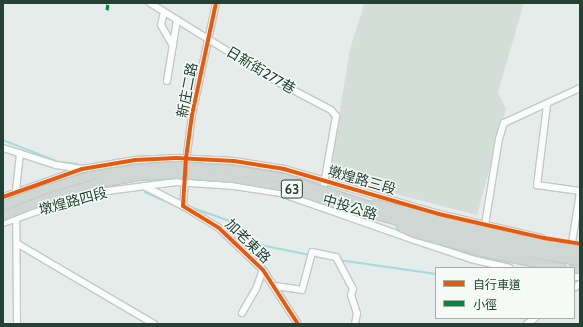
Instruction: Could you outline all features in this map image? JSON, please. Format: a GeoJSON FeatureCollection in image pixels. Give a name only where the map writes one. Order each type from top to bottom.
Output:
{"type":"FeatureCollection","features":[{"type":"Feature","properties":{"kind":"main road","name":"中投公路"},"geometry":{"type":"LineString","coordinates":[[3,206],[44,190],[90,176],[136,169],[177,166],[234,170],[283,178],[352,204],[487,246],[580,261]]}},
{"type":"Feature","properties":{"kind":"main road","name":"中投公路"},"geometry":{"type":"LineString","coordinates":[[3,216],[48,198],[94,184],[138,176],[177,174],[234,178],[281,186],[488,240],[580,254]]}},
{"type":"Feature","properties":{"kind":"main road"},"geometry":{"type":"LineString","coordinates":[[352,204],[387,205],[493,233],[580,248]]}},
{"type":"Feature","properties":{"kind":"main road"},"geometry":{"type":"LineString","coordinates":[[352,204],[424,236],[487,253],[557,267]]}},
{"type":"Feature","properties":{"kind":"street","name":"日新街277巷"},"geometry":{"type":"LineString","coordinates":[[150,3],[276,80],[331,110],[336,116],[325,181]]}},
{"type":"Feature","properties":{"kind":"street","name":"新庄二路"},"geometry":{"type":"LineString","coordinates":[[185,183],[186,158],[192,115],[216,3]]}},
{"type":"Feature","properties":{"kind":"street"},"geometry":{"type":"LineString","coordinates":[[164,12],[161,25],[173,46]]}},
{"type":"Feature","properties":{"kind":"street"},"geometry":{"type":"LineString","coordinates":[[167,81],[177,20]]}},
{"type":"Feature","properties":{"kind":"street"},"geometry":{"type":"LineString","coordinates":[[485,225],[499,139],[504,124],[547,105],[580,88]]}},
{"type":"Feature","properties":{"kind":"street"},"geometry":{"type":"LineString","coordinates":[[547,105],[537,185],[580,191],[572,243]]}},
{"type":"Feature","properties":{"kind":"street"},"geometry":{"type":"LineString","coordinates":[[3,148],[56,165],[96,171],[134,187]]}},
{"type":"Feature","properties":{"kind":"street"},"geometry":{"type":"LineString","coordinates":[[17,324],[18,244],[16,191],[20,153]]}},
{"type":"Feature","properties":{"kind":"street","name":"墩煌路三段"},"geometry":{"type":"LineString","coordinates":[[135,160],[186,158],[234,161],[284,169],[439,214],[580,244]]}},
{"type":"Feature","properties":{"kind":"street","name":"墩煌路四段"},"geometry":{"type":"LineString","coordinates":[[3,197],[16,191],[82,169],[135,160]]}},
{"type":"Feature","properties":{"kind":"street"},"geometry":{"type":"LineString","coordinates":[[319,206],[325,181]]}},
{"type":"Feature","properties":{"kind":"street"},"geometry":{"type":"LineString","coordinates":[[144,186],[185,183],[234,186],[280,194],[319,206],[431,246],[472,259],[505,267]]}},
{"type":"Feature","properties":{"kind":"street"},"geometry":{"type":"LineString","coordinates":[[183,206],[185,183]]}},
{"type":"Feature","properties":{"kind":"street","name":"墩煌路四段"},"geometry":{"type":"LineString","coordinates":[[3,223],[92,193],[144,186]]}},
{"type":"Feature","properties":{"kind":"street","name":"加老東路"},"geometry":{"type":"LineString","coordinates":[[144,186],[183,206],[219,228],[263,270],[275,286],[298,324]]}},
{"type":"Feature","properties":{"kind":"street"},"geometry":{"type":"LineString","coordinates":[[431,246],[439,214]]}},
{"type":"Feature","properties":{"kind":"street"},"geometry":{"type":"LineString","coordinates":[[18,244],[154,324]]}},
{"type":"Feature","properties":{"kind":"street"},"geometry":{"type":"LineString","coordinates":[[275,286],[302,290],[312,252],[336,257],[353,289],[351,295],[357,313],[355,324]]}},
{"type":"Feature","properties":{"kind":"street"},"geometry":{"type":"LineString","coordinates":[[242,313],[256,289],[263,270]]}},
{"type":"Feature","properties":{"kind":"shaded area"},"geometry":{"type":"Polygon","coordinates":[[[361,3],[524,3],[498,92],[506,109],[477,215],[329,177],[350,49],[364,5],[361,3]]]}},
{"type":"Feature","properties":{"kind":"waterway"},"geometry":{"type":"LineString","coordinates":[[3,140],[59,162],[77,164]]}},
{"type":"Feature","properties":{"kind":"waterway"},"geometry":{"type":"LineString","coordinates":[[145,192],[174,205]]}},
{"type":"Feature","properties":{"kind":"waterway"},"geometry":{"type":"LineString","coordinates":[[190,207],[236,223],[252,241],[261,245],[310,255]]}},
{"type":"Feature","properties":{"kind":"waterway"},"geometry":{"type":"LineString","coordinates":[[314,256],[328,258]]}},
{"type":"Feature","properties":{"kind":"waterway"},"geometry":{"type":"LineString","coordinates":[[339,260],[435,274]]}},
{"type":"Feature","properties":{"kind":"marked path"},"geometry":{"type":"LineString","coordinates":[[107,10],[108,3]]}},
{"type":"Feature","properties":{"kind":"cycle path"},"geometry":{"type":"LineString","coordinates":[[216,3],[192,115],[186,158],[183,206],[219,228],[263,270],[298,324]]}},
{"type":"Feature","properties":{"kind":"cycle path"},"geometry":{"type":"LineString","coordinates":[[3,197],[82,169],[135,160],[176,158],[234,161],[284,169],[439,214],[544,238],[580,244]]}}]}
